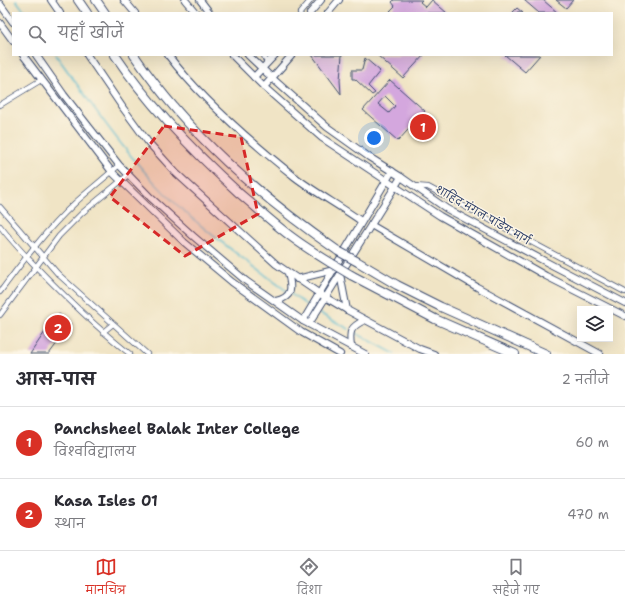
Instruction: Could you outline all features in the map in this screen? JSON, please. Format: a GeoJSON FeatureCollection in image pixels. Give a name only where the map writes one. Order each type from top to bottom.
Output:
{"type":"FeatureCollection","features":[{"type":"Feature","properties":{"kind":"highway"},"geometry":{"type":"LineString","coordinates":[[78,0],[86,12]]}},
{"type":"Feature","properties":{"kind":"highway"},"geometry":{"type":"LineString","coordinates":[[96,0],[104,12]]}},
{"type":"Feature","properties":{"kind":"highway"},"geometry":{"type":"LineString","coordinates":[[116,56],[126,72],[169,126],[215,171],[292,237],[335,269],[435,319],[515,354]]}},
{"type":"Feature","properties":{"kind":"highway"},"geometry":{"type":"LineString","coordinates":[[135,56],[183,118],[225,160],[266,197],[300,224],[338,250],[397,285],[441,307],[546,354]]}},
{"type":"Feature","properties":{"kind":"street"},"geometry":{"type":"LineString","coordinates":[[51,0],[59,12]]}},
{"type":"Feature","properties":{"kind":"street"},"geometry":{"type":"LineString","coordinates":[[124,0],[134,12]]}},
{"type":"Feature","properties":{"kind":"street"},"geometry":{"type":"LineString","coordinates":[[185,0],[195,12]]}},
{"type":"Feature","properties":{"kind":"street"},"geometry":{"type":"LineString","coordinates":[[200,0],[209,12]]}},
{"type":"Feature","properties":{"kind":"street"},"geometry":{"type":"LineString","coordinates":[[301,12],[312,0]]}},
{"type":"Feature","properties":{"kind":"street"},"geometry":{"type":"LineString","coordinates":[[311,12],[321,0]]}},
{"type":"Feature","properties":{"kind":"street"},"geometry":{"type":"LineString","coordinates":[[329,12],[339,0]]}},
{"type":"Feature","properties":{"kind":"street"},"geometry":{"type":"LineString","coordinates":[[0,4],[12,21]]}},
{"type":"Feature","properties":{"kind":"street"},"geometry":{"type":"LineString","coordinates":[[0,23],[12,40]]}},
{"type":"Feature","properties":{"kind":"street"},"geometry":{"type":"LineString","coordinates":[[24,56],[112,172],[184,242],[232,282],[301,332],[340,354]]}},
{"type":"Feature","properties":{"kind":"street"},"geometry":{"type":"LineString","coordinates":[[37,56],[64,95],[119,165],[193,236],[246,280],[306,323],[365,354]]}},
{"type":"Feature","properties":{"kind":"street"},"geometry":{"type":"LineString","coordinates":[[88,56],[148,142],[176,173],[242,235],[288,273],[323,296],[420,349],[434,354]]}},
{"type":"Feature","properties":{"kind":"street"},"geometry":{"type":"LineString","coordinates":[[169,56],[204,97],[296,178],[361,221]]}},
{"type":"Feature","properties":{"kind":"street"},"geometry":{"type":"LineString","coordinates":[[233,56],[254,78],[322,138],[440,216],[540,272],[625,316]]}},
{"type":"Feature","properties":{"kind":"street","name":"शाहिद मंगल पांडेय मार्ग"},"geometry":{"type":"LineString","coordinates":[[249,56],[328,127],[447,209],[625,303]]}},
{"type":"Feature","properties":{"kind":"street"},"geometry":{"type":"LineString","coordinates":[[264,56],[264,59],[268,63]]}},
{"type":"Feature","properties":{"kind":"street"},"geometry":{"type":"LineString","coordinates":[[254,78],[274,56]]}},
{"type":"Feature","properties":{"kind":"street"},"geometry":{"type":"LineString","coordinates":[[264,87],[291,56]]}},
{"type":"Feature","properties":{"kind":"street"},"geometry":{"type":"LineString","coordinates":[[0,105],[41,80]]}},
{"type":"Feature","properties":{"kind":"street"},"geometry":{"type":"LineString","coordinates":[[0,292],[34,246],[75,203],[119,165]]}},
{"type":"Feature","properties":{"kind":"street"},"geometry":{"type":"LineString","coordinates":[[306,323],[323,296],[335,269],[361,221],[392,171]]}},
{"type":"Feature","properties":{"kind":"street"},"geometry":{"type":"LineString","coordinates":[[0,316],[59,236],[82,213],[128,175]]}},
{"type":"Feature","properties":{"kind":"street"},"geometry":{"type":"LineString","coordinates":[[297,279],[335,269],[371,225],[401,177]]}},
{"type":"Feature","properties":{"kind":"street"},"geometry":{"type":"LineString","coordinates":[[414,186],[428,187],[625,292]]}},
{"type":"Feature","properties":{"kind":"street"},"geometry":{"type":"LineString","coordinates":[[0,207],[58,274],[147,354]]}},
{"type":"Feature","properties":{"kind":"street"},"geometry":{"type":"LineString","coordinates":[[371,225],[477,287],[600,354]]}},
{"type":"Feature","properties":{"kind":"street"},"geometry":{"type":"LineString","coordinates":[[0,226],[26,257],[103,332],[130,354]]}},
{"type":"Feature","properties":{"kind":"street"},"geometry":{"type":"LineString","coordinates":[[335,269],[347,310]]}},
{"type":"Feature","properties":{"kind":"street"},"geometry":{"type":"LineString","coordinates":[[276,302],[286,298],[290,291],[291,284],[288,273]]}},
{"type":"Feature","properties":{"kind":"street"},"geometry":{"type":"LineString","coordinates":[[351,347],[350,336],[352,328],[365,320]]}},
{"type":"Feature","properties":{"kind":"street"},"geometry":{"type":"LineString","coordinates":[[103,332],[113,324]]}},
{"type":"Feature","properties":{"kind":"highlighted area"},"geometry":{"type":"Polygon","coordinates":[[[164,126],[241,137],[258,214],[185,256],[110,197],[164,126]]]}},
{"type":"Feature","properties":{"kind":"building"},"geometry":{"type":"Polygon","coordinates":[[[394,0],[422,0],[420,2],[426,7],[432,0],[446,12],[392,12],[390,11],[395,6],[392,2],[394,0]]]}},
{"type":"Feature","properties":{"kind":"building"},"geometry":{"type":"Polygon","coordinates":[[[524,0],[543,0],[557,12],[538,12],[524,0]]]}},
{"type":"Feature","properties":{"kind":"building"},"geometry":{"type":"Polygon","coordinates":[[[556,0],[573,0],[566,8],[556,0]]]}},
{"type":"Feature","properties":{"kind":"building"},"geometry":{"type":"Polygon","coordinates":[[[517,8],[522,12],[513,12],[517,8]]]}},
{"type":"Feature","properties":{"kind":"building"},"geometry":{"type":"Polygon","coordinates":[[[313,56],[342,56],[340,80],[341,94],[313,56]]]}},
{"type":"Feature","properties":{"kind":"building"},"geometry":{"type":"Polygon","coordinates":[[[378,56],[423,56],[403,78],[378,56]]]}},
{"type":"Feature","properties":{"kind":"building"},"geometry":{"type":"Polygon","coordinates":[[[506,56],[539,56],[525,72],[506,56]]]}},
{"type":"Feature","properties":{"kind":"building"},"geometry":{"type":"Polygon","coordinates":[[[365,58],[380,71],[368,86],[375,93],[372,95],[355,79],[352,79],[352,70],[362,70],[365,58]]]}},
{"type":"Feature","properties":{"kind":"building"},"geometry":{"type":"Polygon","coordinates":[[[390,80],[425,111],[398,141],[363,110],[390,80]],[[385,96],[378,104],[389,113],[395,106],[385,96]]]}},
{"type":"Feature","properties":{"kind":"building"},"geometry":{"type":"Polygon","coordinates":[[[59,314],[71,324],[67,330],[49,354],[30,354],[49,326],[59,314]]]}},
{"type":"Feature","properties":{"kind":"waterway"},"geometry":{"type":"LineString","coordinates":[[16,0],[25,12]]}},
{"type":"Feature","properties":{"kind":"waterway"},"geometry":{"type":"LineString","coordinates":[[57,56],[115,136],[169,198],[236,253],[288,292]]}},
{"type":"Feature","properties":{"kind":"waterway"},"geometry":{"type":"LineString","coordinates":[[291,294],[309,307]]}},
{"type":"Feature","properties":{"kind":"waterway"},"geometry":{"type":"LineString","coordinates":[[319,313],[349,329]]}},
{"type":"Feature","properties":{"kind":"waterway"},"geometry":{"type":"LineString","coordinates":[[352,331],[395,354]]}},
{"type":"Feature","properties":{"kind":"place","name":"Panchsheel Balak Inter College"},"geometry":{"type":"Point","coordinates":[423,127]}},
{"type":"Feature","properties":{"kind":"place","name":"Kasa Isles 01"},"geometry":{"type":"Point","coordinates":[58,328]}}]}
